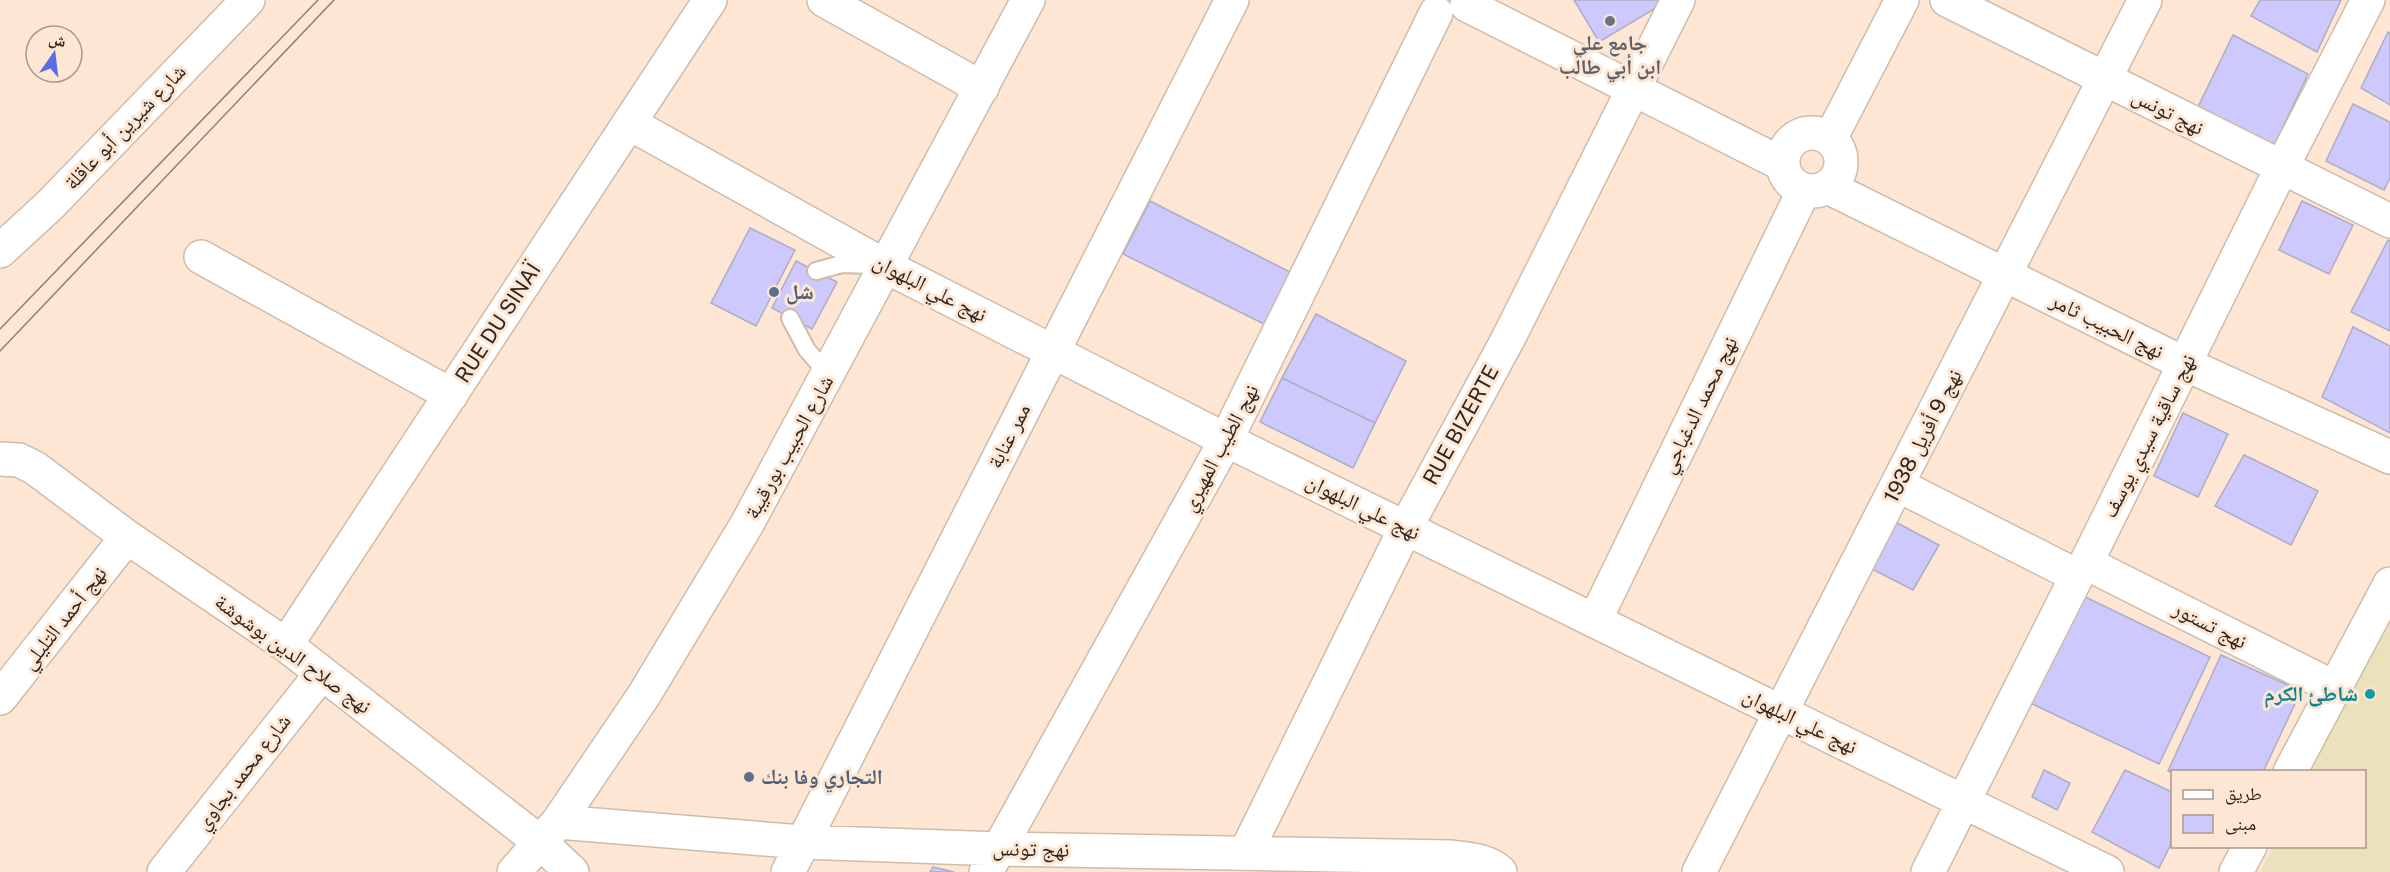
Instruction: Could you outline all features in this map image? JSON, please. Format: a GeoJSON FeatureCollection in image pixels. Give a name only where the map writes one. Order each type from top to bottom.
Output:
{"type":"FeatureCollection","features":[{"type":"Feature","properties":{"kind":"street","name":"شارع شيرين أبو عاقلة"},"geometry":{"type":"LineString","coordinates":[[0,251],[50,206],[248,0]]}},
{"type":"Feature","properties":{"kind":"street","name":"RUE DU SINAÏ"},"geometry":{"type":"LineString","coordinates":[[286,645],[710,0]]}},
{"type":"Feature","properties":{"kind":"street"},"geometry":{"type":"LineString","coordinates":[[824,0],[982,88]]}},
{"type":"Feature","properties":{"kind":"street","name":"شارع الحبيب بورقيبة"},"geometry":{"type":"LineString","coordinates":[[514,872],[550,832],[680,638],[747,524],[829,375],[1028,0]]}},
{"type":"Feature","properties":{"kind":"street","name":"ممر عنابة"},"geometry":{"type":"LineString","coordinates":[[788,872],[1232,0]]}},
{"type":"Feature","properties":{"kind":"street","name":"RUE BIZERTE"},"geometry":{"type":"LineString","coordinates":[[1246,852],[1406,527],[1508,339],[1678,0]]}},
{"type":"Feature","properties":{"kind":"street"},"geometry":{"type":"LineString","coordinates":[[1830,139],[1902,0]]}},
{"type":"Feature","properties":{"kind":"street","name":"نهج تونس"},"geometry":{"type":"LineString","coordinates":[[1947,0],[2281,169],[2390,221]]}},
{"type":"Feature","properties":{"kind":"street","name":"نهج 9 أفريل 1938"},"geometry":{"type":"LineString","coordinates":[[1699,872],[2145,0]]}},
{"type":"Feature","properties":{"kind":"street","name":"نهج ساقية سيدي يوسف"},"geometry":{"type":"LineString","coordinates":[[1928,872],[2368,0]]}},
{"type":"Feature","properties":{"kind":"street"},"geometry":{"type":"LineString","coordinates":[[1427,7],[1452,14],[1469,3],[1782,164]]}},
{"type":"Feature","properties":{"kind":"street","name":"نهج الطيب المهيري"},"geometry":{"type":"LineString","coordinates":[[993,861],[1226,440],[1427,7]]}},
{"type":"Feature","properties":{"kind":"street","name":"نهج علي البلهوان"},"geometry":{"type":"LineString","coordinates":[[629,123],[885,266],[1226,440],[2107,872]]}},
{"type":"Feature","properties":{"kind":"street"},"geometry":{"type":"LineString","coordinates":[[1809,133],[1820,134],[1830,139],[1839,150],[1842,164],[1838,177],[1816,189],[1789,181],[1782,164],[1784,152],[1790,143],[1798,136],[1809,133]]}},
{"type":"Feature","properties":{"kind":"street","name":"نهج الحبيب ثامر"},"geometry":{"type":"LineString","coordinates":[[1816,189],[2005,276],[2185,364],[2390,457]]}},
{"type":"Feature","properties":{"kind":"street","name":"نهج محمد الدغباجي"},"geometry":{"type":"LineString","coordinates":[[1595,620],[1816,189]]}},
{"type":"Feature","properties":{"kind":"street"},"geometry":{"type":"LineString","coordinates":[[201,257],[451,395]]}},
{"type":"Feature","properties":{"kind":"street","name":"نهج صلاح الدين بوشوشة"},"geometry":{"type":"LineString","coordinates":[[0,459],[19,460],[35,468],[128,537],[286,645],[322,673],[550,832],[572,872]]}},
{"type":"Feature","properties":{"kind":"street","name":"نهج تستور"},"geometry":{"type":"LineString","coordinates":[[1898,485],[2335,688]]}},
{"type":"Feature","properties":{"kind":"street","name":"نهج أحمد التليلي"},"geometry":{"type":"LineString","coordinates":[[0,698],[128,537]]}},
{"type":"Feature","properties":{"kind":"street"},"geometry":{"type":"LineString","coordinates":[[2291,770],[2390,584]]}},
{"type":"Feature","properties":{"kind":"street","name":"شارع محمد بجاوي"},"geometry":{"type":"LineString","coordinates":[[164,872],[322,673]]}},
{"type":"Feature","properties":{"kind":"street","name":"نهج تونس"},"geometry":{"type":"LineString","coordinates":[[550,832],[802,842],[993,861],[1246,852],[1450,857],[1474,860],[1496,867],[1500,872]]}},
{"type":"Feature","properties":{"kind":"street"},"geometry":{"type":"LineString","coordinates":[[2236,872],[2249,848]]}},
{"type":"Feature","properties":{"kind":"lane"},"geometry":{"type":"LineString","coordinates":[[816,271],[842,264],[885,266]]}},
{"type":"Feature","properties":{"kind":"lane"},"geometry":{"type":"LineString","coordinates":[[790,318],[807,350],[829,375]]}},
{"type":"Feature","properties":{"kind":"sand","name":"شاطئ الکرم"},"geometry":{"type":"Polygon","coordinates":[[[2390,617],[2390,872],[2260,872],[2272,848],[2366,848],[2366,770],[2312,770],[2390,617]]]}},
{"type":"Feature","properties":{"kind":"building","name":"جامع علي ابن أبي طالب"},"geometry":{"type":"Polygon","coordinates":[[[1574,0],[1669,0],[1599,42],[1574,0]]]}},
{"type":"Feature","properties":{"kind":"building"},"geometry":{"type":"Polygon","coordinates":[[[2260,0],[2341,0],[2317,52],[2251,16],[2260,0]]]}},
{"type":"Feature","properties":{"kind":"building"},"geometry":{"type":"Polygon","coordinates":[[[2388,32],[2390,33],[2390,105],[2361,88],[2388,32]]]}},
{"type":"Feature","properties":{"kind":"building"},"geometry":{"type":"Polygon","coordinates":[[[2233,35],[2308,74],[2273,148],[2197,109],[2233,35]]]}},
{"type":"Feature","properties":{"kind":"building"},"geometry":{"type":"Polygon","coordinates":[[[2353,104],[2390,122],[2390,178],[2384,190],[2326,161],[2353,104]]]}},
{"type":"Feature","properties":{"kind":"building"},"geometry":{"type":"Polygon","coordinates":[[[1150,201],[1294,274],[1268,326],[1123,254],[1150,201]]]}},
{"type":"Feature","properties":{"kind":"building"},"geometry":{"type":"Polygon","coordinates":[[[2302,201],[2353,225],[2329,274],[2279,250],[2302,201]]]}},
{"type":"Feature","properties":{"kind":"building"},"geometry":{"type":"Polygon","coordinates":[[[750,228],[795,250],[756,326],[711,303],[750,228]]]}},
{"type":"Feature","properties":{"kind":"building"},"geometry":{"type":"Polygon","coordinates":[[[2388,240],[2390,241],[2390,331],[2351,312],[2388,240]]]}},
{"type":"Feature","properties":{"kind":"building"},"geometry":{"type":"Polygon","coordinates":[[[796,261],[837,282],[812,329],[772,308],[796,261]]]}},
{"type":"Feature","properties":{"kind":"building"},"geometry":{"type":"Polygon","coordinates":[[[1316,314],[1406,361],[1375,423],[1282,378],[1316,314]]]}},
{"type":"Feature","properties":{"kind":"building"},"geometry":{"type":"Polygon","coordinates":[[[2353,327],[2390,346],[2390,433],[2322,397],[2353,327]]]}},
{"type":"Feature","properties":{"kind":"building"},"geometry":{"type":"Polygon","coordinates":[[[1282,378],[1375,423],[1353,468],[1260,422],[1282,378]]]}},
{"type":"Feature","properties":{"kind":"building"},"geometry":{"type":"Polygon","coordinates":[[[2183,413],[2228,434],[2198,497],[2154,476],[2183,413]]]}},
{"type":"Feature","properties":{"kind":"building"},"geometry":{"type":"Polygon","coordinates":[[[2244,455],[2318,491],[2291,545],[2215,506],[2244,455]]]}},
{"type":"Feature","properties":{"kind":"building"},"geometry":{"type":"Polygon","coordinates":[[[1888,518],[1939,545],[1913,590],[1864,565],[1888,518]]]}},
{"type":"Feature","properties":{"kind":"building"},"geometry":{"type":"Polygon","coordinates":[[[2079,594],[2210,657],[2159,764],[2026,701],[2079,594]]]}},
{"type":"Feature","properties":{"kind":"building"},"geometry":{"type":"Polygon","coordinates":[[[2221,655],[2301,691],[2264,770],[2168,771],[2221,655]]]}},
{"type":"Feature","properties":{"kind":"building"},"geometry":{"type":"Polygon","coordinates":[[[2044,770],[2070,783],[2057,810],[2032,797],[2044,770]]]}},
{"type":"Feature","properties":{"kind":"building"},"geometry":{"type":"Polygon","coordinates":[[[2125,770],[2171,792],[2171,844],[2159,868],[2092,832],[2125,770]]]}},
{"type":"Feature","properties":{"kind":"building"},"geometry":{"type":"Polygon","coordinates":[[[933,867],[954,872],[930,872],[933,867]]]}},
{"type":"Feature","properties":{"kind":"tram line"},"geometry":{"type":"LineString","coordinates":[[0,329],[318,0]]}},
{"type":"Feature","properties":{"kind":"tram line"},"geometry":{"type":"LineString","coordinates":[[0,351],[334,0]]}},
{"type":"Feature","properties":{"kind":"place","name":"جامع علي ابن أبي طالب"},"geometry":{"type":"Point","coordinates":[1610,21]}},
{"type":"Feature","properties":{"kind":"place","name":"شل"},"geometry":{"type":"Point","coordinates":[774,292]}},
{"type":"Feature","properties":{"kind":"place","name":"شاطئ الکرم"},"geometry":{"type":"Point","coordinates":[2370,694]}},
{"type":"Feature","properties":{"kind":"place","name":"التجاري وفا بنك"},"geometry":{"type":"Point","coordinates":[749,777]}}]}
